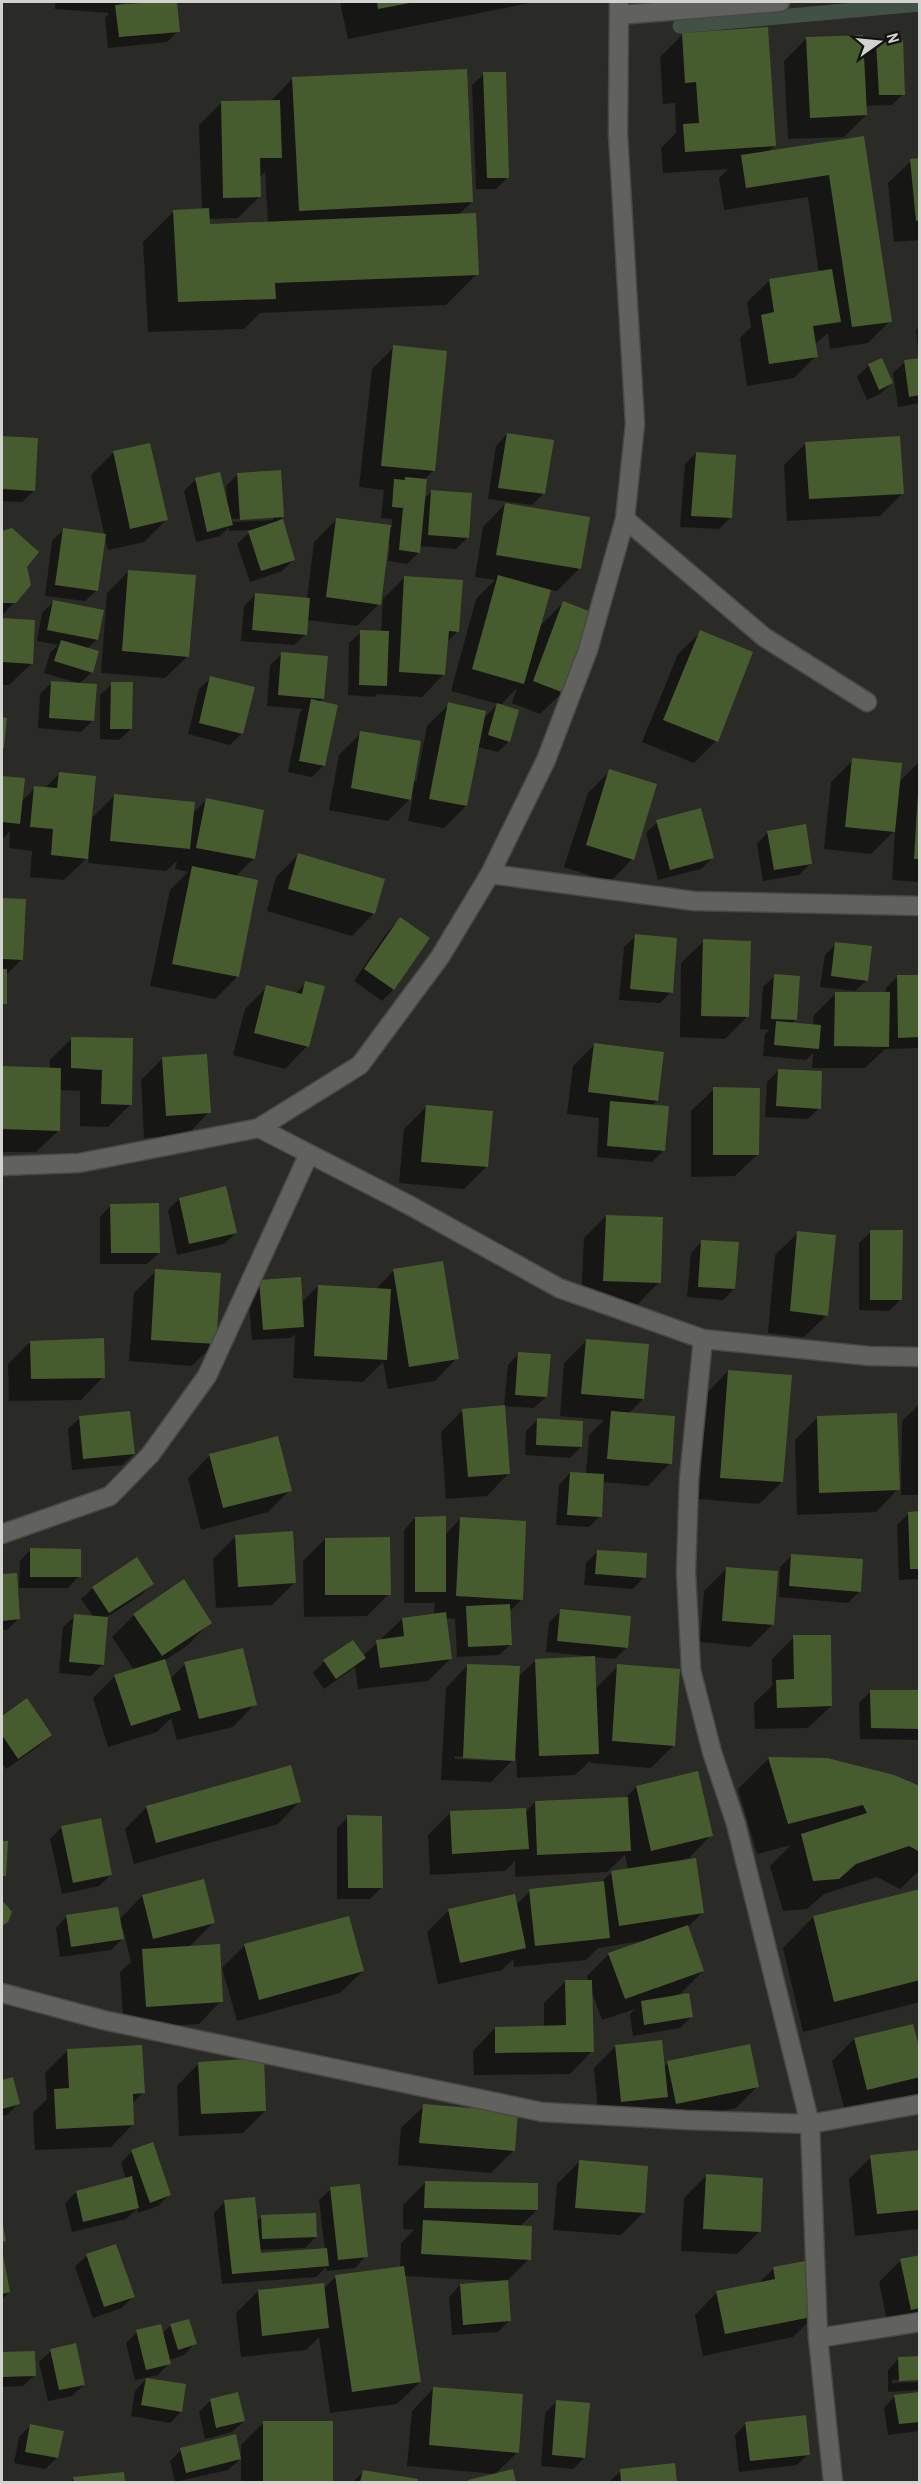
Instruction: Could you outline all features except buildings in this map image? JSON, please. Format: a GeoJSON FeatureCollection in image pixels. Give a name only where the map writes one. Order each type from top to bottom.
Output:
{"type":"FeatureCollection","features":[{"type":"Feature","properties":{"kind":"street"},"geometry":{"type":"LineString","coordinates":[[2,1166],[80,1163],[259,1128],[360,1065],[440,957],[490,874],[546,760],[588,651],[625,519],[635,424],[618,134],[619,8],[780,2]]}},
{"type":"Feature","properties":{"kind":"street"},"geometry":{"type":"LineString","coordinates":[[625,519],[764,637],[867,702]]}},
{"type":"Feature","properties":{"kind":"street"},"geometry":{"type":"LineString","coordinates":[[490,874],[694,901],[920,906]]}},
{"type":"Feature","properties":{"kind":"street"},"geometry":{"type":"LineString","coordinates":[[259,1128],[409,1205],[559,1288],[703,1339],[869,1356],[920,1357]]}},
{"type":"Feature","properties":{"kind":"street"},"geometry":{"type":"LineString","coordinates":[[2,1534],[111,1496],[150,1455],[207,1376],[309,1154]]}},
{"type":"Feature","properties":{"kind":"street"},"geometry":{"type":"LineString","coordinates":[[703,1339],[689,1479],[686,1572],[691,1670],[712,1752],[736,1824],[810,2124],[818,2338],[833,2482]]}},
{"type":"Feature","properties":{"kind":"street"},"geometry":{"type":"LineString","coordinates":[[2,1993],[103,2020],[542,2112],[810,2124],[920,2104]]}},
{"type":"Feature","properties":{"kind":"street"},"geometry":{"type":"LineString","coordinates":[[818,2338],[920,2322]]}},
{"type":"Feature","properties":{"kind":"waterway"},"geometry":{"type":"LineString","coordinates":[[680,26],[920,4]]}}]}
